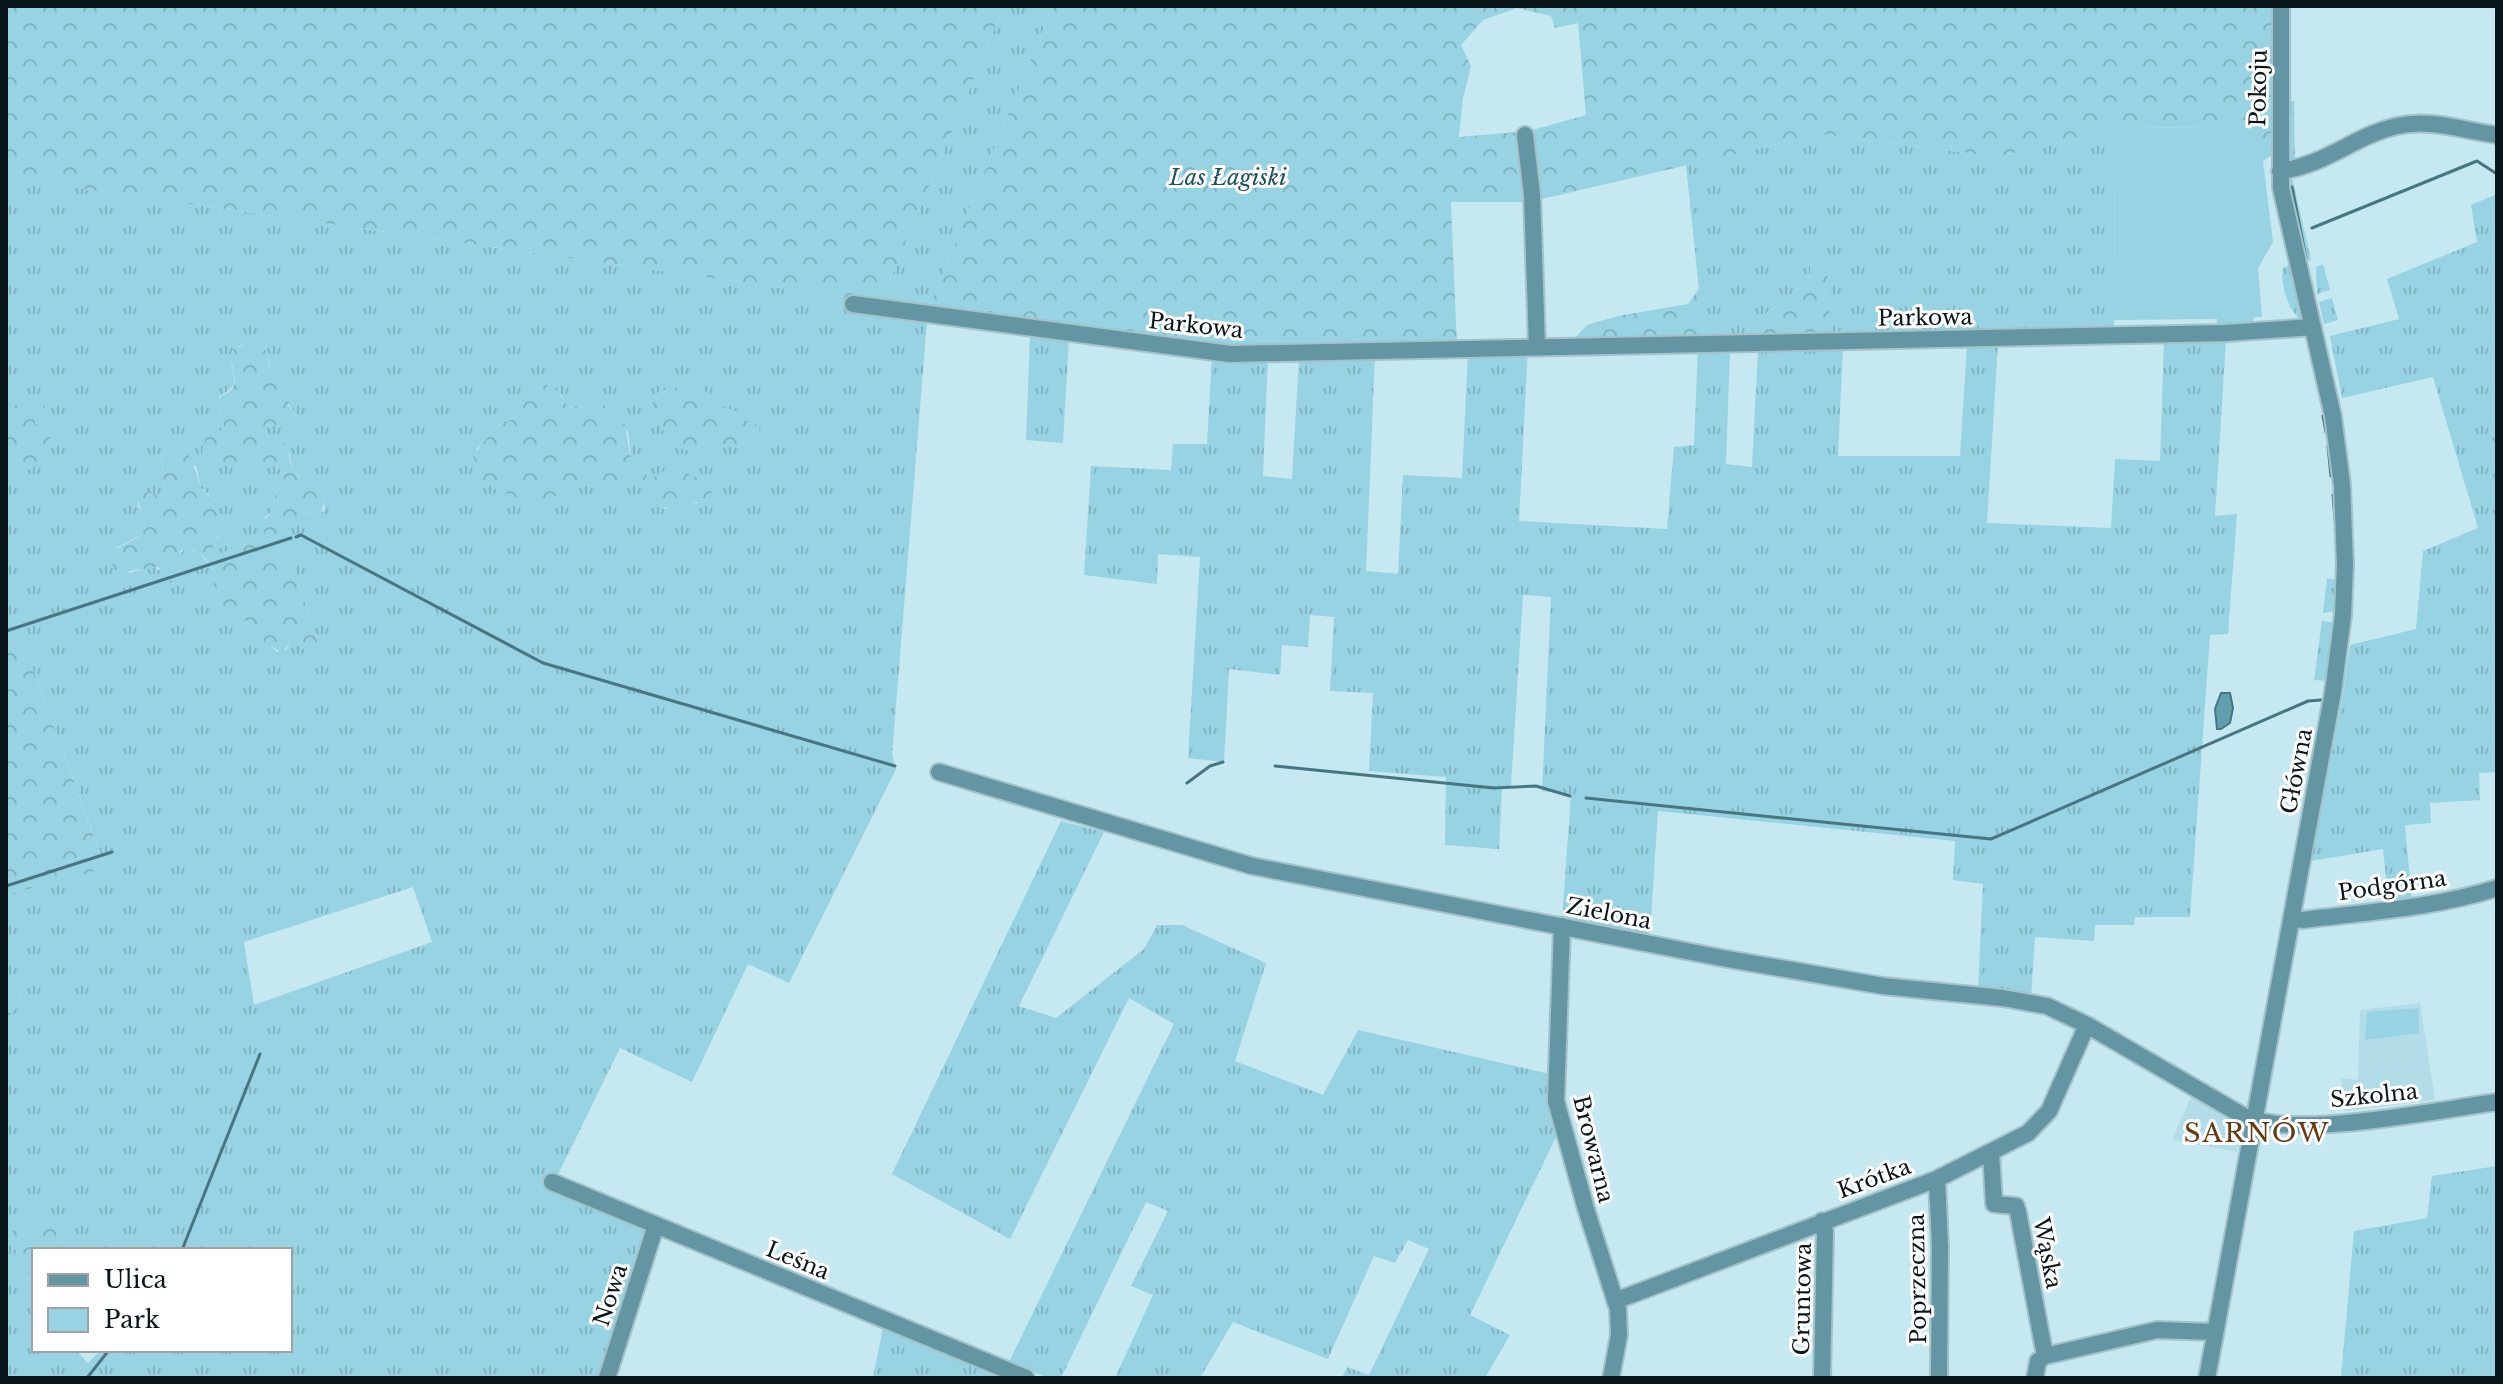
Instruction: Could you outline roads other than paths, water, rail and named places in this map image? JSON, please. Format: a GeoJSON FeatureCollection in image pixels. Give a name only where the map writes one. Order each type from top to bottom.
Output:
{"type":"FeatureCollection","features":[{"type":"Feature","properties":{"kind":"street","name":"Pokoju"},"geometry":{"type":"LineString","coordinates":[[2280,171],[2281,6]]}},
{"type":"Feature","properties":{"kind":"street"},"geometry":{"type":"LineString","coordinates":[[2280,171],[2298,168],[2339,153],[2371,135],[2412,123],[2432,123],[2497,135]]}},
{"type":"Feature","properties":{"kind":"street"},"geometry":{"type":"LineString","coordinates":[[1525,135],[1532,195],[1537,346]]}},
{"type":"Feature","properties":{"kind":"street","name":"Główna"},"geometry":{"type":"LineString","coordinates":[[2207,1378],[2341,639],[2345,564],[2337,440],[2285,211],[2280,171]]}},
{"type":"Feature","properties":{"kind":"street","name":"Parkowa"},"geometry":{"type":"LineString","coordinates":[[853,304],[1230,354],[2210,333],[2313,327]]}},
{"type":"Feature","properties":{"kind":"street","name":"Zielona"},"geometry":{"type":"LineString","coordinates":[[939,772],[1252,866],[1883,986],[2003,998],[2047,1006],[2087,1025],[2255,1121]]}},
{"type":"Feature","properties":{"kind":"street","name":"Podgórna"},"geometry":{"type":"LineString","coordinates":[[2292,918],[2302,920],[2390,909],[2470,896],[2497,888]]}},
{"type":"Feature","properties":{"kind":"street","name":"Browarna"},"geometry":{"type":"LineString","coordinates":[[1562,926],[1556,1101],[1615,1301],[1619,1335],[1611,1378]]}},
{"type":"Feature","properties":{"kind":"street","name":"Krótka"},"geometry":{"type":"LineString","coordinates":[[1615,1301],[1937,1179],[2028,1133],[2043,1120],[2087,1025]]}},
{"type":"Feature","properties":{"kind":"street","name":"Szkolna"},"geometry":{"type":"LineString","coordinates":[[2255,1121],[2268,1124],[2351,1122],[2497,1102]]}},
{"type":"Feature","properties":{"kind":"street","name":"Wąska"},"geometry":{"type":"LineString","coordinates":[[1991,1152],[1994,1204],[2016,1206],[2018,1212],[2045,1356]]}},
{"type":"Feature","properties":{"kind":"street","name":"Poprzeczna"},"geometry":{"type":"LineString","coordinates":[[1937,1179],[1939,1378]]}},
{"type":"Feature","properties":{"kind":"street","name":"Leśna"},"geometry":{"type":"LineString","coordinates":[[552,1182],[1026,1378]]}},
{"type":"Feature","properties":{"kind":"street","name":"Gruntowa"},"geometry":{"type":"LineString","coordinates":[[1822,1221],[1825,1231],[1822,1378]]}},
{"type":"Feature","properties":{"kind":"street","name":"Nowa"},"geometry":{"type":"LineString","coordinates":[[607,1378],[656,1225]]}},
{"type":"Feature","properties":{"kind":"street"},"geometry":{"type":"LineString","coordinates":[[2035,1378],[2038,1361],[2045,1356],[2157,1330],[2215,1332]]}},
{"type":"Feature","properties":{"kind":"waterway"},"geometry":{"type":"LineString","coordinates":[[2312,228],[2477,161],[2497,174]]}},
{"type":"Feature","properties":{"kind":"waterway"},"geometry":{"type":"LineString","coordinates":[[2292,187],[2306,258]]}},
{"type":"Feature","properties":{"kind":"waterway"},"geometry":{"type":"LineString","coordinates":[[2323,416],[2326,432]]}},
{"type":"Feature","properties":{"kind":"waterway"},"geometry":{"type":"LineString","coordinates":[[2328,446],[2331,476]]}},
{"type":"Feature","properties":{"kind":"waterway"},"geometry":{"type":"LineString","coordinates":[[2333,495],[2335,519]]}},
{"type":"Feature","properties":{"kind":"waterway"},"geometry":{"type":"LineString","coordinates":[[296,537],[301,535],[543,663],[895,766]]}},
{"type":"Feature","properties":{"kind":"waterway"},"geometry":{"type":"LineString","coordinates":[[6,631],[291,538]]}},
{"type":"Feature","properties":{"kind":"waterway"},"geometry":{"type":"LineString","coordinates":[[1586,798],[1991,839],[2308,701],[2321,700]]}},
{"type":"Feature","properties":{"kind":"waterway"},"geometry":{"type":"LineString","coordinates":[[1187,783],[1210,766],[1223,762]]}},
{"type":"Feature","properties":{"kind":"waterway"},"geometry":{"type":"LineString","coordinates":[[1275,766],[1494,788],[1536,786],[1570,796]]}},
{"type":"Feature","properties":{"kind":"waterway"},"geometry":{"type":"LineString","coordinates":[[6,886],[112,852]]}},
{"type":"Feature","properties":{"kind":"waterway"},"geometry":{"type":"LineString","coordinates":[[183,1248],[260,1054]]}},
{"type":"Feature","properties":{"kind":"waterway"},"geometry":{"type":"LineString","coordinates":[[87,1378],[107,1352]]}},
{"type":"Feature","properties":{"kind":"district","name":"SARNÓW"},"geometry":{"type":"Point","coordinates":[2257,1133]}},
{"type":"Feature","properties":{"kind":"park label","name":"Las Łagiski"},"geometry":{"type":"Point","coordinates":[1228,177]}}]}
